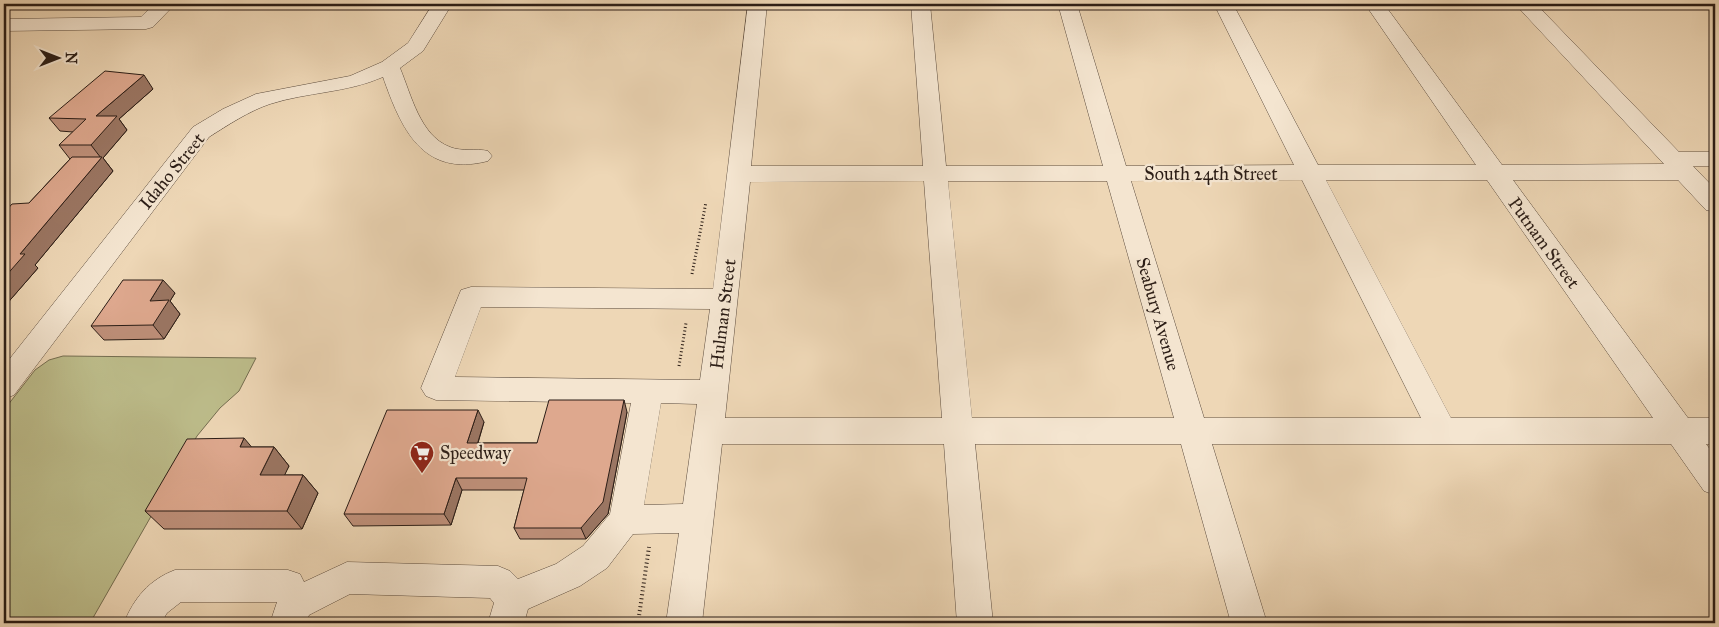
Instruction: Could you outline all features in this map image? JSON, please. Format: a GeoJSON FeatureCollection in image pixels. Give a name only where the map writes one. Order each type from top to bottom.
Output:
{"type":"FeatureCollection","features":[{"type":"Feature","properties":{"kind":"street"},"geometry":{"type":"LineString","coordinates":[[4,25],[146,23],[165,4]]}},
{"type":"Feature","properties":{"kind":"street","name":"Idaho Street"},"geometry":{"type":"LineString","coordinates":[[4,387],[201,132],[231,114],[264,99],[356,81],[390,66],[416,47],[442,4]]}},
{"type":"Feature","properties":{"kind":"street","name":"Hulman Street"},"geometry":{"type":"LineString","coordinates":[[684,623],[725,299],[757,4]]}},
{"type":"Feature","properties":{"kind":"street"},"geometry":{"type":"LineString","coordinates":[[920,4],[975,623]]}},
{"type":"Feature","properties":{"kind":"street","name":"Seabury Avenue"},"geometry":{"type":"LineString","coordinates":[[1067,4],[1249,623]]}},
{"type":"Feature","properties":{"kind":"street"},"geometry":{"type":"LineString","coordinates":[[1223,4],[1443,432]]}},
{"type":"Feature","properties":{"kind":"street","name":"Putnam Street"},"geometry":{"type":"LineString","coordinates":[[1374,4],[1715,481]]}},
{"type":"Feature","properties":{"kind":"street"},"geometry":{"type":"LineString","coordinates":[[1525,4],[1715,204]]}},
{"type":"Feature","properties":{"kind":"street"},"geometry":{"type":"LineString","coordinates":[[390,66],[421,139],[432,149],[447,155],[480,156]]}},
{"type":"Feature","properties":{"kind":"street","name":"South 24th Street"},"geometry":{"type":"LineString","coordinates":[[738,174],[1494,173],[1679,165],[1715,159]]}},
{"type":"Feature","properties":{"kind":"street"},"geometry":{"type":"LineString","coordinates":[[713,392],[436,388],[471,297],[725,299]]}},
{"type":"Feature","properties":{"kind":"street"},"geometry":{"type":"LineString","coordinates":[[142,623],[155,601],[175,586],[288,586],[292,614],[347,578],[498,582],[510,610],[600,554],[625,520],[648,392]]}},
{"type":"Feature","properties":{"kind":"street"},"geometry":{"type":"LineString","coordinates":[[708,431],[1715,431]]}},
{"type":"Feature","properties":{"kind":"street"},"geometry":{"type":"LineString","coordinates":[[625,520],[697,518]]}},
{"type":"Feature","properties":{"kind":"path"},"geometry":{"type":"LineString","coordinates":[[678,372],[687,317]]}},
{"type":"Feature","properties":{"kind":"path"},"geometry":{"type":"LineString","coordinates":[[638,623],[649,544]]}},
{"type":"Feature","properties":{"kind":"green space"},"geometry":{"type":"Polygon","coordinates":[[[63,356],[256,358],[239,391],[220,408],[197,436],[90,623],[4,623],[4,410],[35,370],[49,360],[63,356]]]}},
{"type":"Feature","properties":{"kind":"building"},"geometry":{"type":"Polygon","coordinates":[[[105,71],[144,75],[96,116],[117,116],[91,145],[59,145],[86,119],[49,118],[105,71]]]}},
{"type":"Feature","properties":{"kind":"building"},"geometry":{"type":"Polygon","coordinates":[[[72,157],[102,157],[20,254],[25,254],[4,278],[4,213],[12,204],[29,203],[72,157]]]}},
{"type":"Feature","properties":{"kind":"building"},"geometry":{"type":"Polygon","coordinates":[[[123,280],[163,280],[150,301],[169,300],[153,325],[91,326],[123,280]]]}},
{"type":"Feature","properties":{"kind":"building"},"geometry":{"type":"Polygon","coordinates":[[[549,400],[624,400],[603,502],[581,528],[514,528],[527,478],[456,478],[444,514],[344,514],[387,410],[478,410],[467,443],[537,443],[549,400]]]}},
{"type":"Feature","properties":{"kind":"building"},"geometry":{"type":"Polygon","coordinates":[[[244,438],[240,447],[274,447],[260,475],[303,475],[287,511],[145,511],[187,439],[244,438]]]}},
{"type":"Feature","properties":{"kind":"place","name":"Speedway"},"geometry":{"type":"Point","coordinates":[422,474]}}]}
